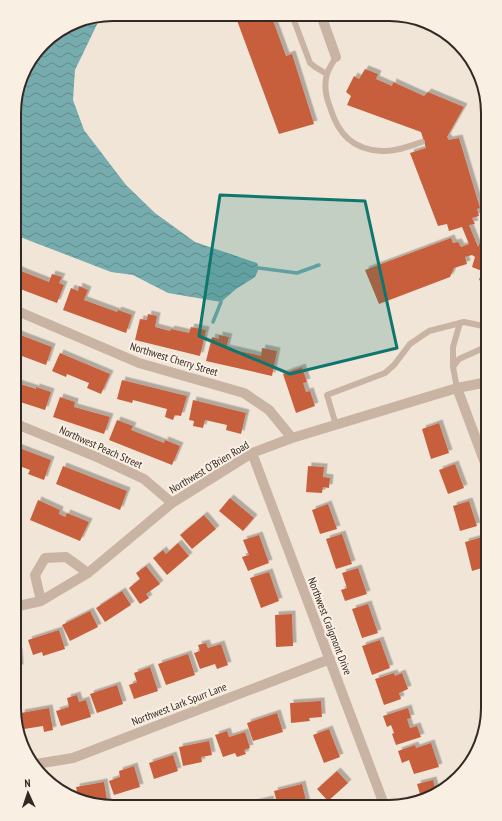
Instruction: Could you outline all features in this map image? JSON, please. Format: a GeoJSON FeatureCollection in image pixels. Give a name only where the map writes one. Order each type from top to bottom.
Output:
{"type":"FeatureCollection","features":[{"type":"Feature","properties":{"kind":"street"},"geometry":{"type":"LineString","coordinates":[[323,21],[336,57]]}},
{"type":"Feature","properties":{"kind":"street","name":"Northwest Cherry Street"},"geometry":{"type":"LineString","coordinates":[[21,313],[139,363],[244,392],[269,410],[292,438]]}},
{"type":"Feature","properties":{"kind":"street","name":"Northwest O'Brien Road"},"geometry":{"type":"LineString","coordinates":[[21,605],[41,601],[88,573],[172,503],[252,453],[292,438],[457,388],[481,383]]}},
{"type":"Feature","properties":{"kind":"street"},"geometry":{"type":"LineString","coordinates":[[457,388],[481,452]]}},
{"type":"Feature","properties":{"kind":"street","name":"Northwest Peach Street"},"geometry":{"type":"LineString","coordinates":[[21,426],[144,479],[172,503]]}},
{"type":"Feature","properties":{"kind":"street","name":"Northwest Craigmont Drive"},"geometry":{"type":"LineString","coordinates":[[252,453],[383,800]]}},
{"type":"Feature","properties":{"kind":"street"},"geometry":{"type":"LineString","coordinates":[[41,601],[35,575],[46,558],[66,557],[88,573]]}},
{"type":"Feature","properties":{"kind":"street","name":"Northwest Lark Spurr Lane"},"geometry":{"type":"LineString","coordinates":[[40,763],[73,758],[330,659]]}},
{"type":"Feature","properties":{"kind":"lane"},"geometry":{"type":"LineString","coordinates":[[294,21],[310,63],[327,74]]}},
{"type":"Feature","properties":{"kind":"lane"},"geometry":{"type":"LineString","coordinates":[[336,57],[327,74],[326,87],[328,102],[337,127],[345,136],[355,144],[368,150],[384,152],[422,142]]}},
{"type":"Feature","properties":{"kind":"lane"},"geometry":{"type":"LineString","coordinates":[[336,425],[327,395],[385,374],[410,344],[429,331],[464,322],[481,325]]}},
{"type":"Feature","properties":{"kind":"lane"},"geometry":{"type":"LineString","coordinates":[[457,388],[453,367],[453,347],[460,323]]}},
{"type":"Feature","properties":{"kind":"lane"},"geometry":{"type":"LineString","coordinates":[[453,367],[459,359],[481,349]]}},
{"type":"Feature","properties":{"kind":"highlighted area"},"geometry":{"type":"Polygon","coordinates":[[[220,195],[365,201],[397,348],[290,374],[199,336],[220,195]]]}},
{"type":"Feature","properties":{"kind":"water"},"geometry":{"type":"Polygon","coordinates":[[[98,23],[75,70],[73,100],[84,130],[126,185],[155,213],[195,242],[257,263],[259,268],[255,277],[236,289],[221,302],[168,293],[133,275],[111,272],[21,237],[21,113],[26,83],[30,72],[40,57],[52,44],[67,33],[89,24],[98,23]]]}},
{"type":"Feature","properties":{"kind":"building"},"geometry":{"type":"Polygon","coordinates":[[[237,21],[273,21],[286,56],[292,54],[314,124],[279,134],[237,21]]]}},
{"type":"Feature","properties":{"kind":"building"},"geometry":{"type":"Polygon","coordinates":[[[365,69],[378,74],[376,79],[392,86],[393,82],[424,96],[428,92],[464,107],[447,137],[449,140],[459,138],[480,208],[477,209],[479,216],[472,218],[475,224],[469,225],[478,247],[481,241],[481,271],[472,267],[475,257],[472,255],[465,257],[467,264],[454,268],[450,277],[379,304],[365,270],[451,238],[453,243],[458,242],[461,247],[469,244],[462,227],[449,231],[447,224],[438,226],[410,153],[426,148],[421,132],[347,105],[351,96],[346,92],[354,76],[359,79],[365,69]]]}},
{"type":"Feature","properties":{"kind":"building"},"geometry":{"type":"Polygon","coordinates":[[[21,271],[49,282],[52,274],[62,277],[59,283],[64,285],[57,303],[21,289],[21,271]]]}},
{"type":"Feature","properties":{"kind":"building"},"geometry":{"type":"Polygon","coordinates":[[[79,286],[88,290],[84,300],[117,312],[118,310],[132,315],[126,333],[63,310],[71,288],[78,291],[79,286]]]}},
{"type":"Feature","properties":{"kind":"building"},"geometry":{"type":"Polygon","coordinates":[[[148,314],[157,316],[155,327],[170,331],[171,329],[189,333],[191,327],[206,330],[200,356],[135,340],[140,319],[147,320],[148,314]]]}},
{"type":"Feature","properties":{"kind":"building"},"geometry":{"type":"Polygon","coordinates":[[[21,335],[52,347],[46,365],[21,356],[21,335]]]}},
{"type":"Feature","properties":{"kind":"building"},"geometry":{"type":"Polygon","coordinates":[[[219,335],[229,337],[226,348],[261,356],[262,348],[277,351],[272,376],[206,361],[212,337],[219,339],[219,335]]]}},
{"type":"Feature","properties":{"kind":"building"},"geometry":{"type":"Polygon","coordinates":[[[60,353],[110,374],[101,394],[87,388],[89,383],[67,374],[66,377],[52,371],[60,353]]]}},
{"type":"Feature","properties":{"kind":"building"},"geometry":{"type":"Polygon","coordinates":[[[302,367],[307,382],[303,383],[306,392],[310,391],[315,406],[296,413],[283,374],[302,367]]]}},
{"type":"Feature","properties":{"kind":"building"},"geometry":{"type":"Polygon","coordinates":[[[122,380],[187,396],[181,416],[175,415],[173,420],[165,417],[167,409],[133,400],[132,403],[117,399],[122,380]]]}},
{"type":"Feature","properties":{"kind":"building"},"geometry":{"type":"Polygon","coordinates":[[[21,384],[51,392],[45,410],[21,402],[21,384]]]}},
{"type":"Feature","properties":{"kind":"building"},"geometry":{"type":"Polygon","coordinates":[[[60,397],[75,402],[74,407],[110,417],[104,434],[53,417],[60,397]]]}},
{"type":"Feature","properties":{"kind":"building"},"geometry":{"type":"Polygon","coordinates":[[[193,400],[246,413],[241,434],[226,430],[227,425],[205,420],[203,428],[193,426],[194,421],[189,420],[193,400]]]}},
{"type":"Feature","properties":{"kind":"building"},"geometry":{"type":"Polygon","coordinates":[[[117,420],[133,426],[131,430],[164,443],[165,440],[180,446],[172,465],[109,440],[117,420]]]}},
{"type":"Feature","properties":{"kind":"building"},"geometry":{"type":"Polygon","coordinates":[[[439,423],[449,453],[431,459],[422,429],[439,423]]]}},
{"type":"Feature","properties":{"kind":"building"},"geometry":{"type":"Polygon","coordinates":[[[21,449],[51,460],[44,480],[28,474],[30,470],[21,467],[21,449]]]}},
{"type":"Feature","properties":{"kind":"building"},"geometry":{"type":"Polygon","coordinates":[[[455,464],[464,488],[448,494],[439,470],[455,464]]]}},
{"type":"Feature","properties":{"kind":"building"},"geometry":{"type":"Polygon","coordinates":[[[63,466],[127,491],[120,510],[56,484],[63,466]]]}},
{"type":"Feature","properties":{"kind":"building"},"geometry":{"type":"Polygon","coordinates":[[[308,466],[324,467],[323,477],[330,478],[329,488],[323,487],[322,493],[306,492],[308,466]]]}},
{"type":"Feature","properties":{"kind":"building"},"geometry":{"type":"Polygon","coordinates":[[[230,498],[254,518],[243,531],[219,511],[230,498]]]}},
{"type":"Feature","properties":{"kind":"building"},"geometry":{"type":"Polygon","coordinates":[[[38,500],[60,510],[59,514],[65,517],[67,513],[89,522],[80,541],[30,520],[38,500]]]}},
{"type":"Feature","properties":{"kind":"building"},"geometry":{"type":"Polygon","coordinates":[[[469,501],[477,526],[460,531],[453,506],[469,501]]]}},
{"type":"Feature","properties":{"kind":"building"},"geometry":{"type":"Polygon","coordinates":[[[328,504],[337,529],[320,534],[312,510],[328,504]]]}},
{"type":"Feature","properties":{"kind":"building"},"geometry":{"type":"Polygon","coordinates":[[[204,515],[216,529],[192,549],[180,535],[204,515]]]}},
{"type":"Feature","properties":{"kind":"building"},"geometry":{"type":"Polygon","coordinates":[[[342,534],[352,564],[336,569],[326,539],[342,534]]]}},
{"type":"Feature","properties":{"kind":"building"},"geometry":{"type":"Polygon","coordinates":[[[259,535],[269,563],[248,571],[242,557],[249,555],[243,540],[259,535]]]}},
{"type":"Feature","properties":{"kind":"building"},"geometry":{"type":"Polygon","coordinates":[[[481,538],[481,568],[472,571],[465,542],[481,538]]]}},
{"type":"Feature","properties":{"kind":"building"},"geometry":{"type":"Polygon","coordinates":[[[178,543],[189,556],[167,575],[153,558],[163,550],[166,554],[178,543]]]}},
{"type":"Feature","properties":{"kind":"building"},"geometry":{"type":"Polygon","coordinates":[[[146,566],[160,584],[146,594],[149,598],[140,604],[129,588],[140,579],[136,573],[146,566]]]}},
{"type":"Feature","properties":{"kind":"building"},"geometry":{"type":"Polygon","coordinates":[[[358,568],[367,594],[345,601],[341,590],[347,588],[342,573],[358,568]]]}},
{"type":"Feature","properties":{"kind":"building"},"geometry":{"type":"Polygon","coordinates":[[[269,572],[279,601],[261,608],[250,578],[269,572]]]}},
{"type":"Feature","properties":{"kind":"building"},"geometry":{"type":"Polygon","coordinates":[[[122,591],[131,605],[105,622],[96,608],[122,591]]]}},
{"type":"Feature","properties":{"kind":"building"},"geometry":{"type":"Polygon","coordinates":[[[368,604],[378,633],[362,638],[352,609],[368,604]]]}},
{"type":"Feature","properties":{"kind":"building"},"geometry":{"type":"Polygon","coordinates":[[[90,611],[98,627],[70,641],[62,625],[90,611]]]}},
{"type":"Feature","properties":{"kind":"building"},"geometry":{"type":"Polygon","coordinates":[[[292,614],[293,646],[276,647],[275,615],[292,614]]]}},
{"type":"Feature","properties":{"kind":"building"},"geometry":{"type":"Polygon","coordinates":[[[59,630],[65,649],[43,656],[42,652],[33,655],[28,640],[59,630]]]}},
{"type":"Feature","properties":{"kind":"building"},"geometry":{"type":"Polygon","coordinates":[[[380,640],[390,668],[372,675],[362,646],[380,640]]]}},
{"type":"Feature","properties":{"kind":"building"},"geometry":{"type":"Polygon","coordinates":[[[206,643],[208,648],[221,644],[228,665],[217,669],[215,664],[200,669],[194,653],[200,651],[198,645],[206,643]]]}},
{"type":"Feature","properties":{"kind":"building"},"geometry":{"type":"Polygon","coordinates":[[[188,654],[195,675],[166,685],[158,664],[188,654]]]}},
{"type":"Feature","properties":{"kind":"building"},"geometry":{"type":"Polygon","coordinates":[[[150,667],[158,691],[134,699],[129,685],[137,682],[134,673],[150,667]]]}},
{"type":"Feature","properties":{"kind":"building"},"geometry":{"type":"Polygon","coordinates":[[[394,673],[395,676],[402,673],[408,689],[399,693],[401,699],[384,705],[375,679],[394,673]]]}},
{"type":"Feature","properties":{"kind":"building"},"geometry":{"type":"Polygon","coordinates":[[[117,685],[123,704],[97,713],[90,694],[117,685]]]}},
{"type":"Feature","properties":{"kind":"building"},"geometry":{"type":"Polygon","coordinates":[[[77,695],[79,702],[86,700],[91,717],[61,726],[56,711],[69,707],[67,698],[77,695]]]}},
{"type":"Feature","properties":{"kind":"building"},"geometry":{"type":"Polygon","coordinates":[[[321,701],[322,717],[309,718],[310,721],[291,723],[290,703],[321,701]]]}},
{"type":"Feature","properties":{"kind":"building"},"geometry":{"type":"Polygon","coordinates":[[[49,708],[53,730],[44,732],[43,726],[24,729],[21,713],[49,708]]]}},
{"type":"Feature","properties":{"kind":"building"},"geometry":{"type":"Polygon","coordinates":[[[408,708],[411,718],[407,719],[410,728],[417,726],[421,737],[396,745],[392,734],[394,733],[391,725],[387,727],[383,716],[408,708]]]}},
{"type":"Feature","properties":{"kind":"building"},"geometry":{"type":"Polygon","coordinates":[[[277,713],[283,732],[253,741],[247,723],[277,713]]]}},
{"type":"Feature","properties":{"kind":"building"},"geometry":{"type":"Polygon","coordinates":[[[329,729],[340,757],[324,763],[313,735],[329,729]]]}},
{"type":"Feature","properties":{"kind":"building"},"geometry":{"type":"Polygon","coordinates":[[[227,731],[229,737],[245,732],[250,748],[244,750],[246,754],[237,757],[235,753],[223,757],[215,735],[227,731]]]}},
{"type":"Feature","properties":{"kind":"building"},"geometry":{"type":"Polygon","coordinates":[[[209,741],[212,755],[201,757],[202,762],[183,766],[179,747],[209,741]]]}},
{"type":"Feature","properties":{"kind":"building"},"geometry":{"type":"Polygon","coordinates":[[[431,743],[439,767],[414,774],[409,760],[402,763],[398,751],[415,745],[416,748],[431,743]]]}},
{"type":"Feature","properties":{"kind":"building"},"geometry":{"type":"Polygon","coordinates":[[[173,755],[178,771],[154,779],[149,763],[173,755]]]}},
{"type":"Feature","properties":{"kind":"building"},"geometry":{"type":"Polygon","coordinates":[[[134,766],[140,787],[114,795],[109,781],[120,777],[119,771],[134,766]]]}},
{"type":"Feature","properties":{"kind":"building"},"geometry":{"type":"Polygon","coordinates":[[[337,771],[348,783],[329,800],[327,800],[317,789],[337,771]]]}},
{"type":"Feature","properties":{"kind":"building"},"geometry":{"type":"Polygon","coordinates":[[[433,780],[435,788],[420,794],[417,784],[433,780]]]}},
{"type":"Feature","properties":{"kind":"building"},"geometry":{"type":"Polygon","coordinates":[[[104,782],[107,799],[89,797],[78,793],[76,787],[104,782]]]}},
{"type":"Feature","properties":{"kind":"building"},"geometry":{"type":"Polygon","coordinates":[[[302,784],[306,800],[276,800],[274,791],[302,784]]]}},
{"type":"Feature","properties":{"kind":"waterway"},"geometry":{"type":"LineString","coordinates":[[259,268],[297,273],[319,265]]}},
{"type":"Feature","properties":{"kind":"waterway"},"geometry":{"type":"LineString","coordinates":[[213,322],[221,302]]}}]}
